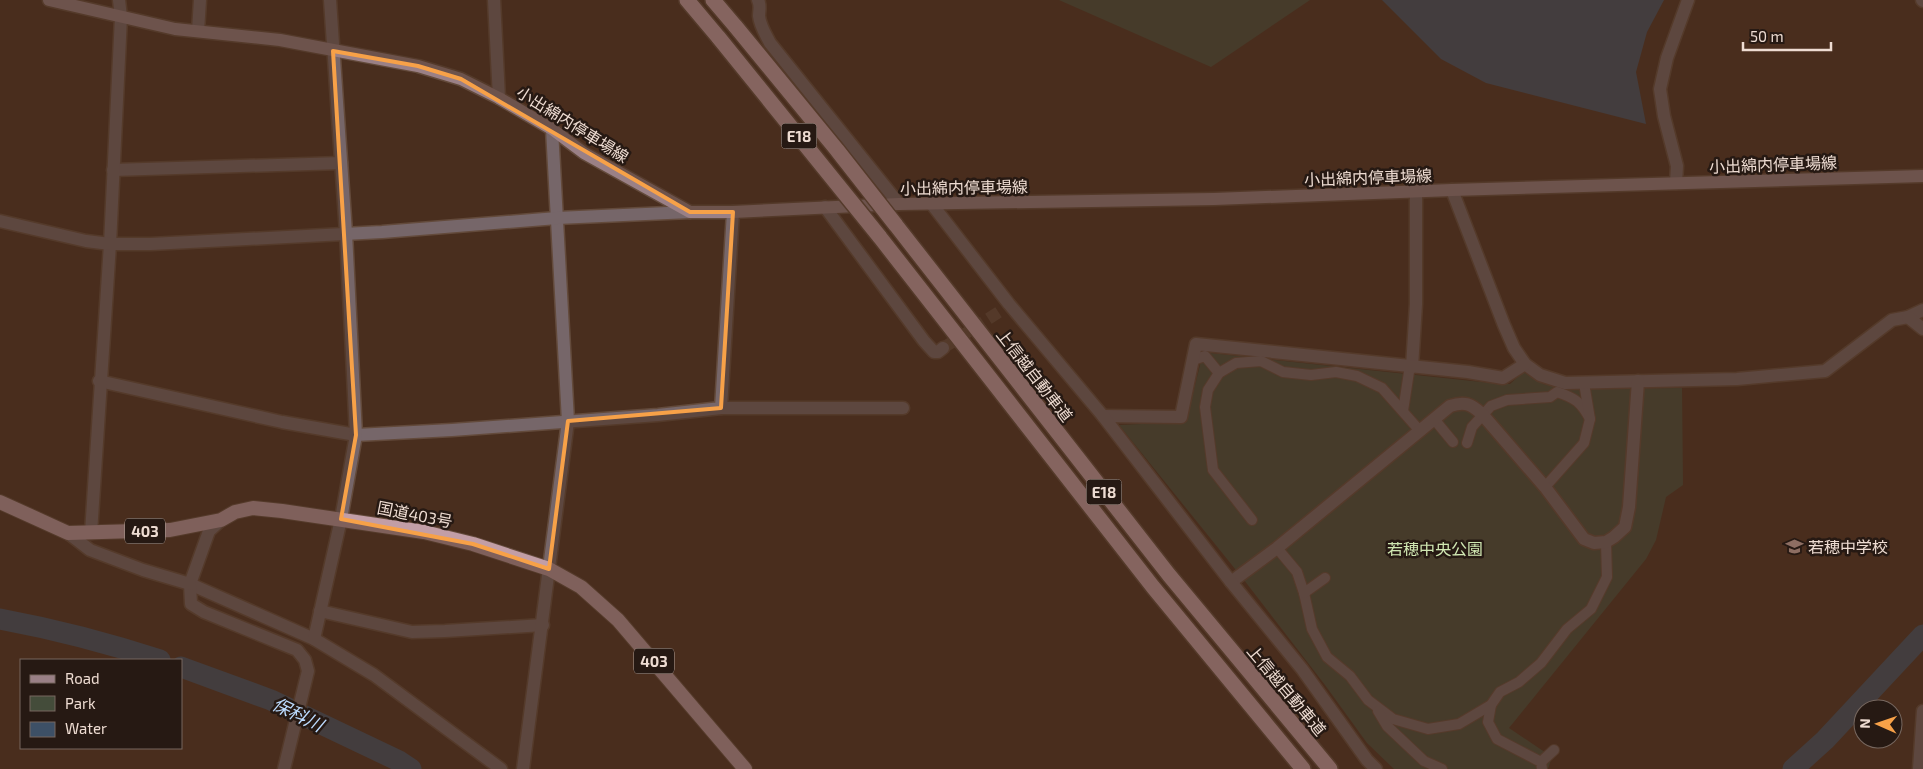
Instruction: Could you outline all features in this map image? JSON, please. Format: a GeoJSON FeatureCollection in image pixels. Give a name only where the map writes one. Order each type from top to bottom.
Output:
{"type":"FeatureCollection","features":[{"type":"Feature","properties":{"kind":"highway","name":"E18"},"geometry":{"type":"LineString","coordinates":[[687,0],[879,236],[1153,587],[1302,768]]}},
{"type":"Feature","properties":{"kind":"highway","name":"上信越自動車道"},"geometry":{"type":"LineString","coordinates":[[713,0],[837,150],[1170,575],[1330,769]]}},
{"type":"Feature","properties":{"kind":"highway","name":"国道403号"},"geometry":{"type":"LineString","coordinates":[[0,502],[68,533],[170,530],[221,520],[235,512],[254,508],[341,518],[424,532],[473,544],[549,569],[581,587],[618,620],[744,769]]}},
{"type":"Feature","properties":{"kind":"main road","name":"小出綿内停車場線"},"geometry":{"type":"LineString","coordinates":[[50,0],[176,29],[280,40],[418,66],[461,79],[499,98],[552,129],[584,152],[690,212],[734,212],[931,203],[1214,199],[1923,176]]}},
{"type":"Feature","properties":{"kind":"street"},"geometry":{"type":"LineString","coordinates":[[90,533],[110,244],[121,17],[119,0]]}},
{"type":"Feature","properties":{"kind":"street"},"geometry":{"type":"LineString","coordinates":[[198,31],[200,0]]}},
{"type":"Feature","properties":{"kind":"street"},"geometry":{"type":"LineString","coordinates":[[314,639],[341,518],[356,435],[346,233],[330,0]]}},
{"type":"Feature","properties":{"kind":"street"},"geometry":{"type":"LineString","coordinates":[[494,0],[499,98]]}},
{"type":"Feature","properties":{"kind":"street"},"geometry":{"type":"LineString","coordinates":[[758,0],[760,6],[759,17],[770,44],[899,204]]}},
{"type":"Feature","properties":{"kind":"street"},"geometry":{"type":"LineString","coordinates":[[1676,183],[1677,166],[1664,116],[1660,89],[1667,58],[1688,0]]}},
{"type":"Feature","properties":{"kind":"street"},"geometry":{"type":"LineString","coordinates":[[524,769],[568,421],[552,129]]}},
{"type":"Feature","properties":{"kind":"street"},"geometry":{"type":"LineString","coordinates":[[113,170],[341,163]]}},
{"type":"Feature","properties":{"kind":"street"},"geometry":{"type":"LineString","coordinates":[[1452,190],[1514,348],[1526,364],[1540,375],[1565,383],[1737,380],[1824,371],[1892,320],[1923,310]]}},
{"type":"Feature","properties":{"kind":"street"},"geometry":{"type":"LineString","coordinates":[[1403,411],[1410,369],[1416,304],[1416,191]]}},
{"type":"Feature","properties":{"kind":"street"},"geometry":{"type":"LineString","coordinates":[[931,203],[1004,308],[1103,416],[1231,582],[1302,669],[1367,760],[1376,769]]}},
{"type":"Feature","properties":{"kind":"street"},"geometry":{"type":"LineString","coordinates":[[825,207],[924,342],[934,352],[938,352],[943,348]]}},
{"type":"Feature","properties":{"kind":"street"},"geometry":{"type":"LineString","coordinates":[[0,221],[86,241],[110,244],[151,244],[557,218],[690,212]]}},
{"type":"Feature","properties":{"kind":"street"},"geometry":{"type":"LineString","coordinates":[[721,408],[734,212]]}},
{"type":"Feature","properties":{"kind":"street"},"geometry":{"type":"LineString","coordinates":[[1908,316],[1923,319]]}},
{"type":"Feature","properties":{"kind":"street"},"geometry":{"type":"LineString","coordinates":[[1908,316],[1923,329]]}},
{"type":"Feature","properties":{"kind":"street"},"geometry":{"type":"LineString","coordinates":[[1103,416],[1181,417],[1199,358],[1196,344],[1410,369],[1468,372],[1503,378],[1526,364]]}},
{"type":"Feature","properties":{"kind":"street"},"geometry":{"type":"LineString","coordinates":[[1199,358],[1219,373]]}},
{"type":"Feature","properties":{"kind":"street"},"geometry":{"type":"LineString","coordinates":[[1252,520],[1213,470],[1205,407],[1208,390],[1219,373],[1236,363],[1261,361],[1283,372],[1311,375],[1336,372],[1357,376],[1382,388],[1420,431]]}},
{"type":"Feature","properties":{"kind":"street"},"geometry":{"type":"LineString","coordinates":[[100,381],[282,422],[356,435],[658,415],[721,408],[903,408]]}},
{"type":"Feature","properties":{"kind":"street"},"geometry":{"type":"LineString","coordinates":[[1231,582],[1276,548],[1450,406],[1460,403],[1470,404],[1482,414],[1545,487],[1584,539],[1594,543],[1606,542],[1625,527],[1629,506],[1638,381]]}},
{"type":"Feature","properties":{"kind":"street"},"geometry":{"type":"LineString","coordinates":[[1545,487],[1584,443],[1590,419],[1584,382]]}},
{"type":"Feature","properties":{"kind":"street"},"geometry":{"type":"LineString","coordinates":[[1467,444],[1472,428],[1482,414],[1491,406],[1508,400],[1550,397],[1557,392],[1573,397],[1584,406],[1590,419]]}},
{"type":"Feature","properties":{"kind":"street"},"geometry":{"type":"LineString","coordinates":[[1434,419],[1454,442]]}},
{"type":"Feature","properties":{"kind":"street"},"geometry":{"type":"LineString","coordinates":[[221,520],[209,531],[190,584],[191,604],[204,612],[297,650],[305,660],[308,671],[284,769]]}},
{"type":"Feature","properties":{"kind":"street"},"geometry":{"type":"LineString","coordinates":[[68,533],[90,550],[143,570],[190,584],[314,639],[374,675],[502,769]]}},
{"type":"Feature","properties":{"kind":"street"},"geometry":{"type":"LineString","coordinates":[[1554,750],[1542,766],[1497,739],[1488,722],[1491,705],[1500,692],[1519,682],[1541,663],[1567,629],[1591,609],[1607,577],[1606,542]]}},
{"type":"Feature","properties":{"kind":"street"},"geometry":{"type":"LineString","coordinates":[[1276,548],[1296,572],[1304,593],[1312,629],[1326,657],[1350,676],[1368,700],[1393,719],[1428,729],[1458,724],[1491,705]]}},
{"type":"Feature","properties":{"kind":"street"},"geometry":{"type":"LineString","coordinates":[[1304,593],[1325,578]]}},
{"type":"Feature","properties":{"kind":"street"},"geometry":{"type":"LineString","coordinates":[[320,611],[412,632],[543,625]]}},
{"type":"Feature","properties":{"kind":"street"},"geometry":{"type":"LineString","coordinates":[[1375,705],[1387,726],[1424,761],[1442,769]]}},
{"type":"Feature","properties":{"kind":"street"},"geometry":{"type":"LineString","coordinates":[[1919,769],[1923,711]]}},
{"type":"Feature","properties":{"kind":"highlighted area"},"geometry":{"type":"Polygon","coordinates":[[[333,51],[418,66],[461,79],[690,212],[733,212],[721,408],[568,421],[549,569],[473,544],[341,519],[356,435],[333,51]]]}},
{"type":"Feature","properties":{"kind":"green space"},"geometry":{"type":"Polygon","coordinates":[[[1059,0],[1310,0],[1211,67],[1059,0]]]}},
{"type":"Feature","properties":{"kind":"green space","name":"若穂中央公園"},"geometry":{"type":"Polygon","coordinates":[[[1201,352],[1491,383],[1510,384],[1523,372],[1543,384],[1567,389],[1682,388],[1683,485],[1666,497],[1656,540],[1646,559],[1509,728],[1552,757],[1548,769],[1394,769],[1367,743],[1244,580],[1119,425],[1186,422],[1200,365],[1201,352]]]}},
{"type":"Feature","properties":{"kind":"water"},"geometry":{"type":"Polygon","coordinates":[[[1382,0],[1664,0],[1647,32],[1636,72],[1646,124],[1486,83],[1441,59],[1382,0]]]}},
{"type":"Feature","properties":{"kind":"waterway","name":"保科川"},"geometry":{"type":"LineString","coordinates":[[0,619],[81,637],[157,659]]}},
{"type":"Feature","properties":{"kind":"waterway","name":"保科川"},"geometry":{"type":"LineString","coordinates":[[1793,769],[1825,740],[1923,635]]}},
{"type":"Feature","properties":{"kind":"waterway","name":"保科川"},"geometry":{"type":"LineString","coordinates":[[182,667],[271,700],[399,761],[411,769]]}},
{"type":"Feature","properties":{"kind":"tunnel"},"geometry":{"type":"LineString","coordinates":[[943,348],[999,312]]}},
{"type":"Feature","properties":{"kind":"place","name":"若穂中学校"},"geometry":{"type":"Point","coordinates":[1794,546]}}]}
